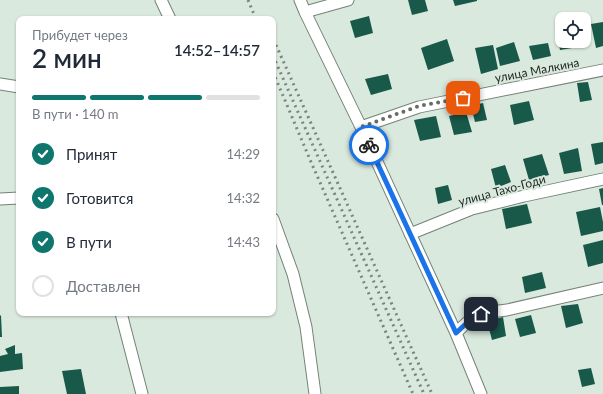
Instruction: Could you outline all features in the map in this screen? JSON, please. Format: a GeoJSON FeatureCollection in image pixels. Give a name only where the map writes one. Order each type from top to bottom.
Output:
{"type":"FeatureCollection","features":[{"type":"Feature","properties":{"kind":"street"},"geometry":{"type":"LineString","coordinates":[[161,0],[169,16]]}},
{"type":"Feature","properties":{"kind":"street"},"geometry":{"type":"LineString","coordinates":[[300,0],[361,127],[456,333],[481,394]]}},
{"type":"Feature","properties":{"kind":"street"},"geometry":{"type":"LineString","coordinates":[[305,12],[348,0]]}},
{"type":"Feature","properties":{"kind":"street","name":"улица Малкина"},"geometry":{"type":"LineString","coordinates":[[361,127],[419,106],[603,70]]}},
{"type":"Feature","properties":{"kind":"street"},"geometry":{"type":"LineString","coordinates":[[0,84],[16,87]]}},
{"type":"Feature","properties":{"kind":"street","name":"улица Тахо-Годи"},"geometry":{"type":"LineString","coordinates":[[410,234],[472,209],[603,179]]}},
{"type":"Feature","properties":{"kind":"street"},"geometry":{"type":"LineString","coordinates":[[0,199],[16,198]]}},
{"type":"Feature","properties":{"kind":"street"},"geometry":{"type":"LineString","coordinates":[[276,227],[293,274],[306,327],[315,394]]}},
{"type":"Feature","properties":{"kind":"street"},"geometry":{"type":"LineString","coordinates":[[456,333],[470,320],[481,314],[507,310],[603,288]]}},
{"type":"Feature","properties":{"kind":"street"},"geometry":{"type":"LineString","coordinates":[[121,316],[142,394]]}},
{"type":"Feature","properties":{"kind":"building"},"geometry":{"type":"Polygon","coordinates":[[[408,0],[425,0],[428,11],[412,15],[408,0]]]}},
{"type":"Feature","properties":{"kind":"building"},"geometry":{"type":"Polygon","coordinates":[[[453,0],[477,0],[477,1],[455,6],[453,0]]]}},
{"type":"Feature","properties":{"kind":"building"},"geometry":{"type":"Polygon","coordinates":[[[369,16],[373,33],[355,38],[350,21],[369,16]]]}},
{"type":"Feature","properties":{"kind":"building"},"geometry":{"type":"Polygon","coordinates":[[[603,22],[603,46],[596,48],[591,24],[603,22]]]}},
{"type":"Feature","properties":{"kind":"building"},"geometry":{"type":"Polygon","coordinates":[[[447,39],[454,61],[428,70],[421,48],[447,39]]]}},
{"type":"Feature","properties":{"kind":"building"},"geometry":{"type":"Polygon","coordinates":[[[514,42],[520,61],[500,66],[496,48],[514,42]]]}},
{"type":"Feature","properties":{"kind":"building"},"geometry":{"type":"Polygon","coordinates":[[[548,43],[551,56],[533,60],[529,46],[548,43]]]}},
{"type":"Feature","properties":{"kind":"building"},"geometry":{"type":"Polygon","coordinates":[[[493,45],[498,69],[481,74],[475,48],[493,45]]]}},
{"type":"Feature","properties":{"kind":"building"},"geometry":{"type":"Polygon","coordinates":[[[560,48],[572,48],[560,50],[560,48]]]}},
{"type":"Feature","properties":{"kind":"building"},"geometry":{"type":"Polygon","coordinates":[[[388,74],[392,89],[371,95],[365,79],[388,74]]]}},
{"type":"Feature","properties":{"kind":"building"},"geometry":{"type":"Polygon","coordinates":[[[588,82],[592,100],[580,102],[577,83],[588,82]]]}},
{"type":"Feature","properties":{"kind":"building"},"geometry":{"type":"Polygon","coordinates":[[[529,101],[534,120],[514,125],[510,105],[529,101]]]}},
{"type":"Feature","properties":{"kind":"building"},"geometry":{"type":"Polygon","coordinates":[[[483,103],[487,120],[475,122],[471,106],[483,103]]]}},
{"type":"Feature","properties":{"kind":"building"},"geometry":{"type":"Polygon","coordinates":[[[466,112],[472,132],[454,135],[449,116],[466,112]]]}},
{"type":"Feature","properties":{"kind":"building"},"geometry":{"type":"Polygon","coordinates":[[[436,116],[441,137],[420,141],[414,120],[436,116]]]}},
{"type":"Feature","properties":{"kind":"building"},"geometry":{"type":"Polygon","coordinates":[[[603,142],[603,163],[595,165],[591,144],[603,142]]]}},
{"type":"Feature","properties":{"kind":"building"},"geometry":{"type":"Polygon","coordinates":[[[578,148],[582,171],[564,174],[559,153],[578,148]]]}},
{"type":"Feature","properties":{"kind":"building"},"geometry":{"type":"Polygon","coordinates":[[[542,154],[549,175],[529,180],[523,159],[542,154]]]}},
{"type":"Feature","properties":{"kind":"building"},"geometry":{"type":"Polygon","coordinates":[[[505,165],[511,182],[496,188],[491,169],[505,165]]]}},
{"type":"Feature","properties":{"kind":"building"},"geometry":{"type":"Polygon","coordinates":[[[448,185],[452,200],[438,204],[435,188],[448,185]]]}},
{"type":"Feature","properties":{"kind":"building"},"geometry":{"type":"Polygon","coordinates":[[[603,188],[603,205],[602,205],[599,189],[603,188]]]}},
{"type":"Feature","properties":{"kind":"building"},"geometry":{"type":"Polygon","coordinates":[[[527,204],[532,223],[506,229],[502,209],[527,204]]]}},
{"type":"Feature","properties":{"kind":"building"},"geometry":{"type":"Polygon","coordinates":[[[600,207],[603,231],[581,236],[576,212],[600,207]]]}},
{"type":"Feature","properties":{"kind":"building"},"geometry":{"type":"Polygon","coordinates":[[[603,240],[603,263],[588,267],[583,245],[603,240]]]}},
{"type":"Feature","properties":{"kind":"building"},"geometry":{"type":"Polygon","coordinates":[[[542,272],[546,288],[525,293],[522,277],[542,272]]]}},
{"type":"Feature","properties":{"kind":"building"},"geometry":{"type":"Polygon","coordinates":[[[578,304],[583,323],[566,328],[561,306],[578,304]]]}},
{"type":"Feature","properties":{"kind":"building"},"geometry":{"type":"Polygon","coordinates":[[[1,315],[2,337],[0,337],[0,316],[1,315]]]}},
{"type":"Feature","properties":{"kind":"building"},"geometry":{"type":"Polygon","coordinates":[[[531,315],[536,333],[520,337],[515,319],[531,315]]]}},
{"type":"Feature","properties":{"kind":"building"},"geometry":{"type":"Polygon","coordinates":[[[503,317],[506,336],[492,340],[487,321],[503,317]]]}},
{"type":"Feature","properties":{"kind":"building"},"geometry":{"type":"Polygon","coordinates":[[[15,345],[15,354],[22,353],[23,369],[0,372],[0,356],[8,354],[5,349],[15,345]]]}},
{"type":"Feature","properties":{"kind":"building"},"geometry":{"type":"Polygon","coordinates":[[[591,368],[595,384],[582,387],[578,370],[591,368]]]}},
{"type":"Feature","properties":{"kind":"building"},"geometry":{"type":"Polygon","coordinates":[[[81,369],[86,394],[67,394],[62,371],[81,369]]]}},
{"type":"Feature","properties":{"kind":"building"},"geometry":{"type":"Polygon","coordinates":[[[19,386],[19,394],[0,394],[0,387],[19,386]]]}},
{"type":"Feature","properties":{"kind":"railway"},"geometry":{"type":"LineString","coordinates":[[248,0],[255,16]]}},
{"type":"Feature","properties":{"kind":"railway"},"geometry":{"type":"LineString","coordinates":[[276,45],[432,394]]}},
{"type":"Feature","properties":{"kind":"railway"},"geometry":{"type":"LineString","coordinates":[[276,63],[424,394]]}},
{"type":"Feature","properties":{"kind":"railway"},"geometry":{"type":"LineString","coordinates":[[276,79],[413,394]]}},
{"type":"Feature","properties":{"kind":"way so far"},"geometry":{"type":"LineString","coordinates":[[369,145],[361,127],[419,106],[463,98]]}},
{"type":"Feature","properties":{"kind":"route"},"geometry":{"type":"LineString","coordinates":[[369,145],[456,333],[470,320],[481,314]]}}]}
